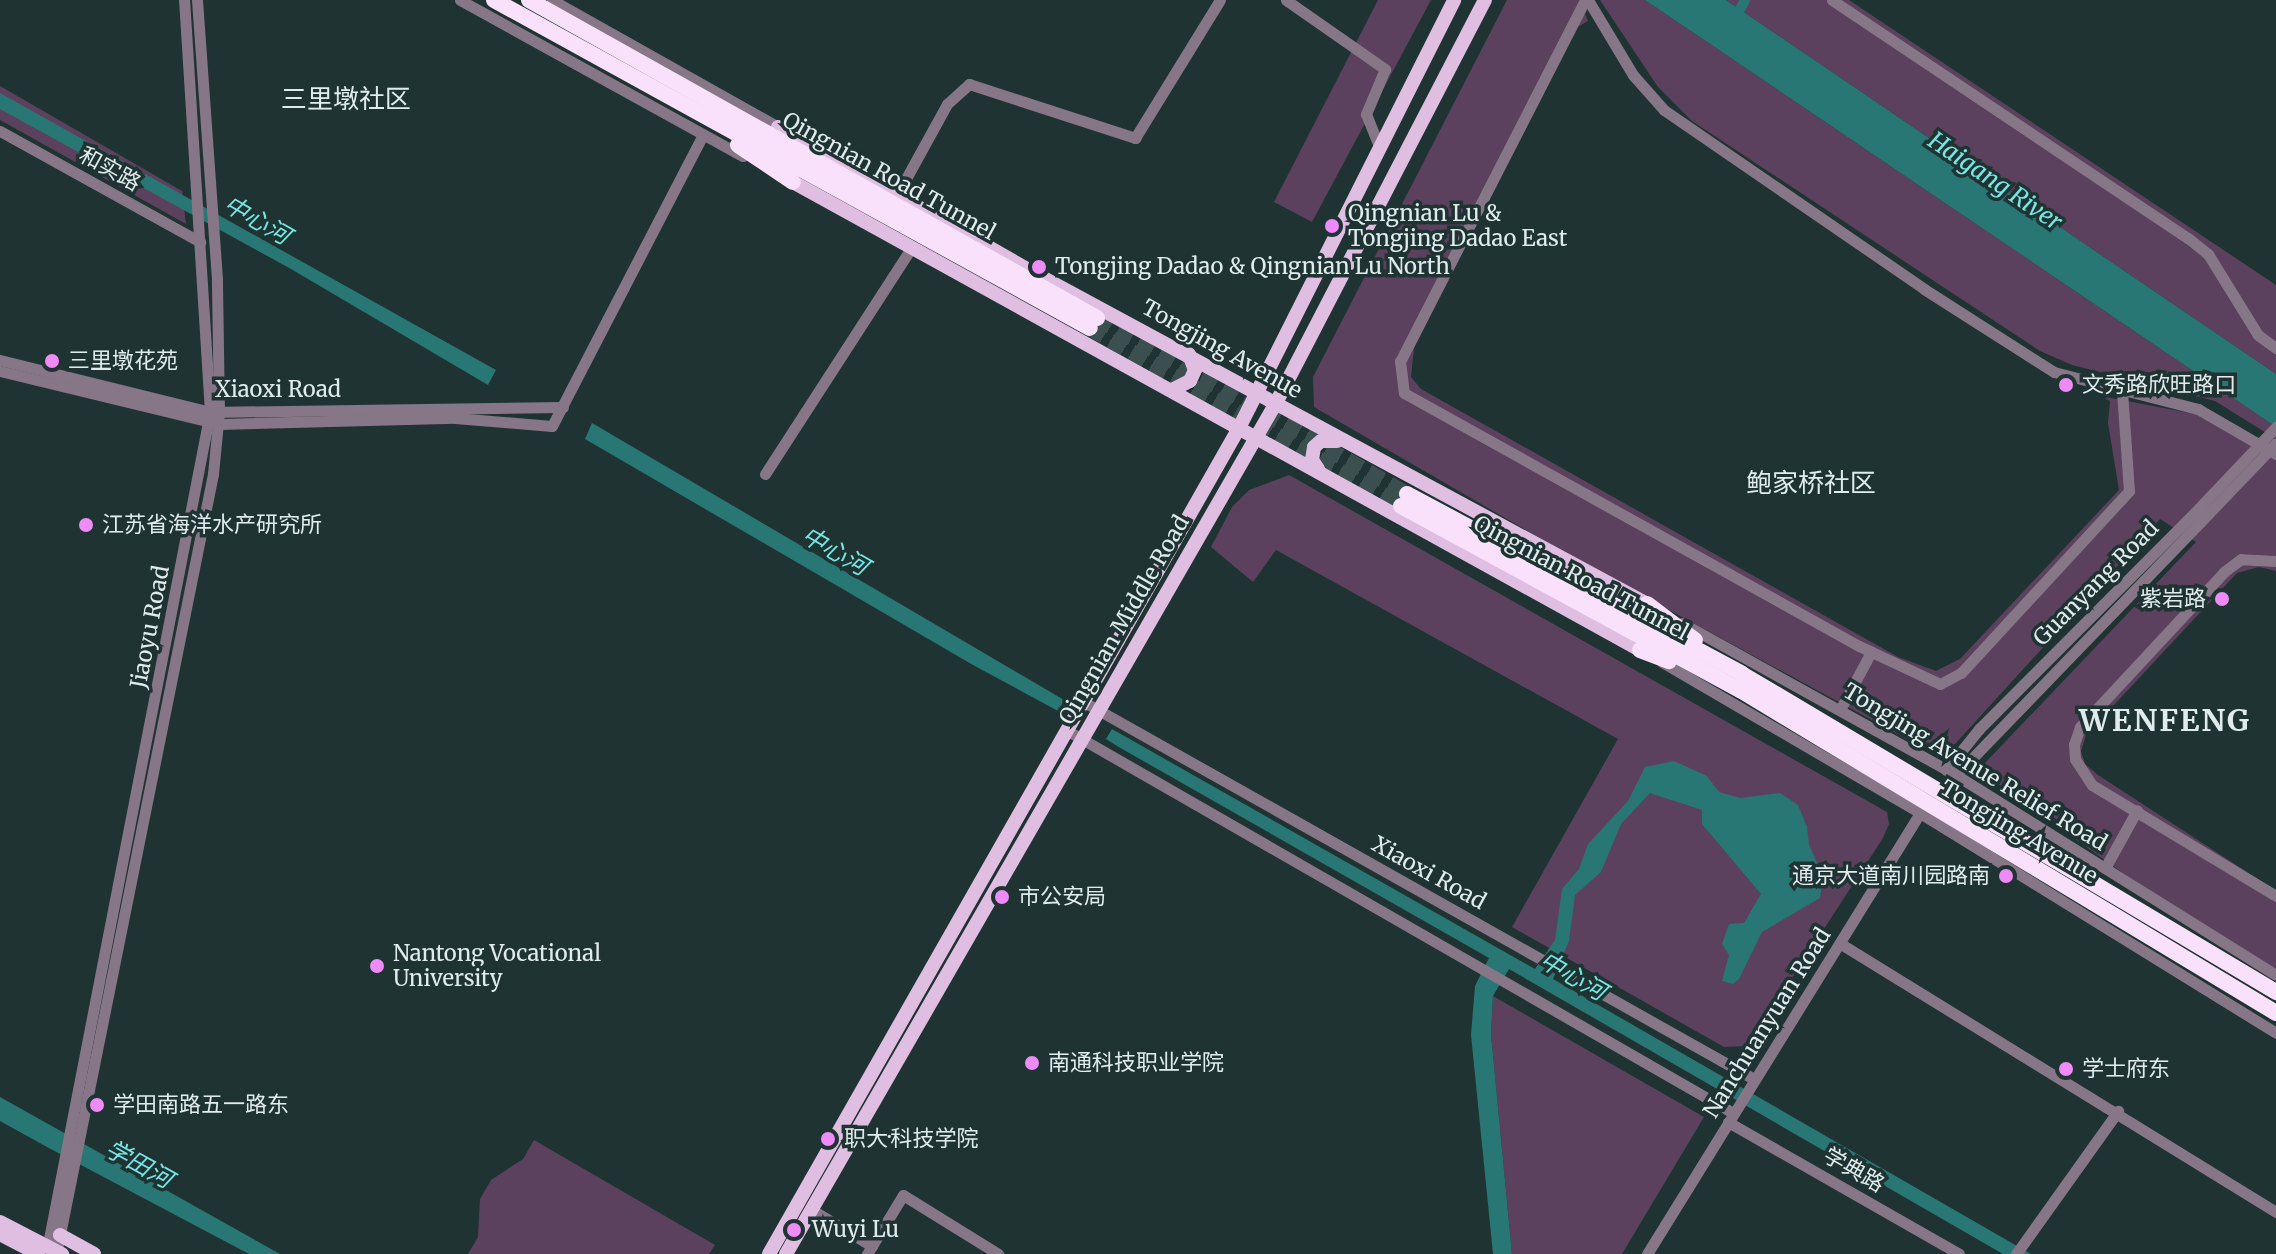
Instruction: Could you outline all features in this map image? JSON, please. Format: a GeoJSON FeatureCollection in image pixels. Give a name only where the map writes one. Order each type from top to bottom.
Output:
{"type":"FeatureCollection","features":[{"type":"Feature","properties":{"kind":"highway"},"geometry":{"type":"LineString","coordinates":[[494,0],[656,80],[778,127]]}},
{"type":"Feature","properties":{"kind":"highway"},"geometry":{"type":"LineString","coordinates":[[529,0],[656,80],[793,182]]}},
{"type":"Feature","properties":{"kind":"highway","name":"Qingnian Road Tunnel"},"geometry":{"type":"LineString","coordinates":[[656,80],[1094,323]]}},
{"type":"Feature","properties":{"kind":"highway","name":"Qingnian Road Tunnel"},"geometry":{"type":"LineString","coordinates":[[1404,500],[1741,682]]}},
{"type":"Feature","properties":{"kind":"highway"},"geometry":{"type":"LineString","coordinates":[[1647,604],[1741,682]]}},
{"type":"Feature","properties":{"kind":"highway"},"geometry":{"type":"LineString","coordinates":[[1640,650],[1741,682]]}},
{"type":"Feature","properties":{"kind":"highway","name":"Tongjing Avenue"},"geometry":{"type":"LineString","coordinates":[[1741,682],[2275,988]]}},
{"type":"Feature","properties":{"kind":"highway","name":"Tongjing Avenue"},"geometry":{"type":"LineString","coordinates":[[1741,682],[2276,1013]]}},
{"type":"Feature","properties":{"kind":"main road","name":"Qingnian Middle Road"},"geometry":{"type":"LineString","coordinates":[[1091,706],[1239,428],[1454,0]]}},
{"type":"Feature","properties":{"kind":"main road","name":"Qingnian Middle Road"},"geometry":{"type":"LineString","coordinates":[[769,1254],[1091,706],[1276,403],[1485,0]]}},
{"type":"Feature","properties":{"kind":"main road","name":"Tongjing Avenue"},"geometry":{"type":"LineString","coordinates":[[778,127],[1342,441],[1647,604]]}},
{"type":"Feature","properties":{"kind":"main road"},"geometry":{"type":"LineString","coordinates":[[793,182],[1174,389],[1640,650]]}},
{"type":"Feature","properties":{"kind":"main road"},"geometry":{"type":"LineString","coordinates":[[1174,389],[1190,381],[1195,370],[1189,354]]}},
{"type":"Feature","properties":{"kind":"main road"},"geometry":{"type":"LineString","coordinates":[[1318,469],[1312,460],[1314,447],[1321,441],[1342,441]]}},
{"type":"Feature","properties":{"kind":"main road","name":"Qingnian Middle Road"},"geometry":{"type":"LineString","coordinates":[[786,1254],[1074,735]]}},
{"type":"Feature","properties":{"kind":"main road"},"geometry":{"type":"LineString","coordinates":[[0,1222],[51,1252]]}},
{"type":"Feature","properties":{"kind":"main road"},"geometry":{"type":"LineString","coordinates":[[0,1234],[51,1252]]}},
{"type":"Feature","properties":{"kind":"main road"},"geometry":{"type":"LineString","coordinates":[[60,1235],[94,1254]]}},
{"type":"Feature","properties":{"kind":"street","name":"Jiaoyu Road"},"geometry":{"type":"LineString","coordinates":[[184,0],[214,418]]}},
{"type":"Feature","properties":{"kind":"street","name":"Jiaoyu Road"},"geometry":{"type":"LineString","coordinates":[[51,1252],[135,826],[204,527],[214,418],[217,279],[197,0]]}},
{"type":"Feature","properties":{"kind":"street"},"geometry":{"type":"LineString","coordinates":[[460,0],[793,182]]}},
{"type":"Feature","properties":{"kind":"street"},"geometry":{"type":"LineString","coordinates":[[552,0],[778,127]]}},
{"type":"Feature","properties":{"kind":"street"},"geometry":{"type":"LineString","coordinates":[[897,195],[947,104],[969,84],[1135,138],[1220,0]]}},
{"type":"Feature","properties":{"kind":"street"},"geometry":{"type":"LineString","coordinates":[[1286,0],[1385,69],[1366,114],[1380,148]]}},
{"type":"Feature","properties":{"kind":"street"},"geometry":{"type":"LineString","coordinates":[[1586,0],[1400,361],[1404,393],[1871,652],[1940,684],[1961,673],[2129,491],[2122,391]]}},
{"type":"Feature","properties":{"kind":"street"},"geometry":{"type":"LineString","coordinates":[[1586,0],[1633,75],[1675,118],[2019,351],[2054,372],[2198,409],[2276,454]]}},
{"type":"Feature","properties":{"kind":"street"},"geometry":{"type":"LineString","coordinates":[[1832,0],[2188,238],[2208,254],[2258,335],[2276,348]]}},
{"type":"Feature","properties":{"kind":"street","name":"和实路"},"geometry":{"type":"LineString","coordinates":[[0,131],[200,242]]}},
{"type":"Feature","properties":{"kind":"street"},"geometry":{"type":"LineString","coordinates":[[563,407],[703,135]]}},
{"type":"Feature","properties":{"kind":"street"},"geometry":{"type":"LineString","coordinates":[[765,474],[911,248]]}},
{"type":"Feature","properties":{"kind":"street","name":"Xiaoxi Road"},"geometry":{"type":"LineString","coordinates":[[0,360],[214,418],[563,407]]}},
{"type":"Feature","properties":{"kind":"street","name":"Xiaoxi Road"},"geometry":{"type":"LineString","coordinates":[[0,371],[214,418],[455,418],[552,426],[563,407]]}},
{"type":"Feature","properties":{"kind":"street","name":"Guanyang Road"},"geometry":{"type":"LineString","coordinates":[[2204,511],[2276,427]]}},
{"type":"Feature","properties":{"kind":"street","name":"Guanyang Road"},"geometry":{"type":"LineString","coordinates":[[1951,773],[2204,511],[2276,443]]}},
{"type":"Feature","properties":{"kind":"street"},"geometry":{"type":"LineString","coordinates":[[2276,561],[2241,559],[2224,572],[2080,727],[2074,744],[2081,772],[2276,896]]}},
{"type":"Feature","properties":{"kind":"street","name":"Tongjing Avenue Relief Road"},"geometry":{"type":"LineString","coordinates":[[1647,604],[1841,708],[1951,773],[2105,868],[2275,988]]}},
{"type":"Feature","properties":{"kind":"street"},"geometry":{"type":"LineString","coordinates":[[1640,650],[1920,813],[2276,1033]]}},
{"type":"Feature","properties":{"kind":"street"},"geometry":{"type":"LineString","coordinates":[[1841,708],[1871,652]]}},
{"type":"Feature","properties":{"kind":"street","name":"Xiaoxi Road"},"geometry":{"type":"LineString","coordinates":[[1091,706],[1560,970],[1752,1082]]}},
{"type":"Feature","properties":{"kind":"street"},"geometry":{"type":"LineString","coordinates":[[1074,735],[1733,1115]]}},
{"type":"Feature","properties":{"kind":"street"},"geometry":{"type":"LineString","coordinates":[[2105,868],[2137,810]]}},
{"type":"Feature","properties":{"kind":"street","name":"Nanchuanyuan Road"},"geometry":{"type":"LineString","coordinates":[[1647,1254],[1920,813]]}},
{"type":"Feature","properties":{"kind":"street"},"geometry":{"type":"LineString","coordinates":[[1841,944],[2118,1111],[2276,1212]]}},
{"type":"Feature","properties":{"kind":"street"},"geometry":{"type":"LineString","coordinates":[[2016,1254],[2118,1111]]}},
{"type":"Feature","properties":{"kind":"street","name":"学典路"},"geometry":{"type":"LineString","coordinates":[[1733,1115],[1959,1254]]}},
{"type":"Feature","properties":{"kind":"street","name":"Jiaoyu Road"},"geometry":{"type":"LineString","coordinates":[[51,1252],[60,1235],[70,1165]]}},
{"type":"Feature","properties":{"kind":"street"},"geometry":{"type":"LineString","coordinates":[[812,1210],[870,1250],[903,1195],[998,1254]]}},
{"type":"Feature","properties":{"kind":"shaded area"},"geometry":{"type":"Polygon","coordinates":[[[1378,0],[1431,0],[1312,222],[1274,202],[1378,0]]]}},
{"type":"Feature","properties":{"kind":"shaded area"},"geometry":{"type":"Polygon","coordinates":[[[1507,0],[1579,0],[1588,21],[1576,28],[1414,348],[1411,377],[1421,389],[1898,657],[1936,671],[1960,659],[2119,490],[2108,423],[2110,401],[2101,396],[2200,415],[2276,460],[2276,571],[2259,567],[2237,573],[2086,735],[2081,751],[2085,764],[2098,775],[2276,891],[2276,972],[2123,873],[1988,777],[1983,765],[2196,542],[2160,519],[1955,744],[1941,752],[1927,750],[1581,562],[1314,407],[1313,377],[1507,0]]]}},
{"type":"Feature","properties":{"kind":"shaded area"},"geometry":{"type":"Polygon","coordinates":[[[1600,0],[1645,0],[2276,427],[2276,439],[2215,401],[2072,365],[2040,351],[1692,121],[1658,87],[1600,0]]]}},
{"type":"Feature","properties":{"kind":"shaded area"},"geometry":{"type":"Polygon","coordinates":[[[1726,0],[1849,0],[2276,285],[2276,374],[1726,0]]]}},
{"type":"Feature","properties":{"kind":"shaded area"},"geometry":{"type":"Polygon","coordinates":[[[0,86],[182,191],[186,224],[0,120],[0,86]]]}},
{"type":"Feature","properties":{"kind":"shaded area"},"geometry":{"type":"Polygon","coordinates":[[[1289,475],[1887,812],[1889,824],[1883,838],[1748,1046],[1724,1047],[1512,927],[1618,739],[1276,550],[1253,582],[1211,547],[1232,507],[1249,490],[1289,475]]]}},
{"type":"Feature","properties":{"kind":"shaded area"},"geometry":{"type":"Polygon","coordinates":[[[1493,996],[1704,1117],[1622,1254],[1512,1254],[1491,1034],[1493,996]]]}},
{"type":"Feature","properties":{"kind":"shaded area"},"geometry":{"type":"Polygon","coordinates":[[[534,1140],[715,1245],[709,1254],[468,1254],[478,1237],[480,1199],[491,1180],[523,1159],[534,1140]]]}},
{"type":"Feature","properties":{"kind":"water"},"geometry":{"type":"Polygon","coordinates":[[[1645,0],[1726,0],[2276,374],[2276,427],[1645,0]]]}},
{"type":"Feature","properties":{"kind":"water"},"geometry":{"type":"Polygon","coordinates":[[[0,93],[496,370],[488,385],[291,269],[0,109],[0,93]]]}},
{"type":"Feature","properties":{"kind":"water"},"geometry":{"type":"Polygon","coordinates":[[[592,423],[1064,700],[1058,711],[973,665],[585,439],[592,423]]]}},
{"type":"Feature","properties":{"kind":"water"},"geometry":{"type":"Polygon","coordinates":[[[1112,729],[1535,969],[1555,940],[1562,889],[1579,869],[1588,844],[1628,801],[1645,767],[1674,761],[1707,776],[1719,792],[1740,798],[1780,793],[1798,805],[1807,827],[1809,845],[1823,876],[1820,898],[1762,932],[1739,979],[1733,984],[1722,981],[1729,955],[1722,944],[1729,924],[1744,923],[1761,894],[1702,824],[1702,810],[1650,793],[1621,824],[1601,872],[1575,895],[1569,941],[1553,979],[2031,1254],[2003,1254],[1509,969],[1493,996],[1491,1034],[1512,1254],[1493,1254],[1471,1035],[1475,986],[1489,958],[1117,746],[1106,739],[1112,729]]]}},
{"type":"Feature","properties":{"kind":"water"},"geometry":{"type":"Polygon","coordinates":[[[0,1097],[280,1254],[249,1254],[0,1121],[0,1097]]]}},
{"type":"Feature","properties":{"kind":"waterway"},"geometry":{"type":"LineString","coordinates":[[1734,20],[1745,0]]}},
{"type":"Feature","properties":{"kind":"tunnel"},"geometry":{"type":"LineString","coordinates":[[1097,318],[1407,494]]}},
{"type":"Feature","properties":{"kind":"tunnel"},"geometry":{"type":"LineString","coordinates":[[1090,328],[1401,506]]}},
{"type":"Feature","properties":{"kind":"place","name":"Qingnian Lu & Tongjing Dadao East"},"geometry":{"type":"Point","coordinates":[1332,226]}},
{"type":"Feature","properties":{"kind":"place","name":"Tongjing Dadao & Qingnian Lu North"},"geometry":{"type":"Point","coordinates":[1039,267]}},
{"type":"Feature","properties":{"kind":"place","name":"三里墩花苑"},"geometry":{"type":"Point","coordinates":[52,361]}},
{"type":"Feature","properties":{"kind":"place","name":"文秀路欣旺路口"},"geometry":{"type":"Point","coordinates":[2066,385]}},
{"type":"Feature","properties":{"kind":"place","name":"江苏省海洋水产研究所"},"geometry":{"type":"Point","coordinates":[86,525]}},
{"type":"Feature","properties":{"kind":"place","name":"紫岩路"},"geometry":{"type":"Point","coordinates":[2222,599]}},
{"type":"Feature","properties":{"kind":"place","name":"通京大道南川园路南"},"geometry":{"type":"Point","coordinates":[2006,876]}},
{"type":"Feature","properties":{"kind":"place","name":"市公安局"},"geometry":{"type":"Point","coordinates":[1002,897]}},
{"type":"Feature","properties":{"kind":"place","name":"Nantong Vocational University"},"geometry":{"type":"Point","coordinates":[377,966]}},
{"type":"Feature","properties":{"kind":"place","name":"南通科技职业学院"},"geometry":{"type":"Point","coordinates":[1032,1063]}},
{"type":"Feature","properties":{"kind":"place","name":"学士府东"},"geometry":{"type":"Point","coordinates":[2066,1069]}},
{"type":"Feature","properties":{"kind":"place","name":"学田南路五一路东"},"geometry":{"type":"Point","coordinates":[97,1105]}},
{"type":"Feature","properties":{"kind":"place","name":"职大·科技学院"},"geometry":{"type":"Point","coordinates":[828,1139]}},
{"type":"Feature","properties":{"kind":"place","name":"Wuyi Lu"},"geometry":{"type":"Point","coordinates":[794,1230]}},
{"type":"Feature","properties":{"kind":"district","name":"三里墩社区"},"geometry":{"type":"Point","coordinates":[346,99]}},
{"type":"Feature","properties":{"kind":"district","name":"鲍家桥社区"},"geometry":{"type":"Point","coordinates":[1811,483]}},
{"type":"Feature","properties":{"kind":"district","name":"WENFENG"},"geometry":{"type":"Point","coordinates":[2165,720]}},
{"type":"Feature","properties":{"kind":"water label","name":"Haigang River"},"geometry":{"type":"Point","coordinates":[1995,181]}},
{"type":"Feature","properties":{"kind":"water label","name":"中心河"},"geometry":{"type":"Point","coordinates":[257,220]}},
{"type":"Feature","properties":{"kind":"water label","name":"中心河"},"geometry":{"type":"Point","coordinates":[835,551]}},
{"type":"Feature","properties":{"kind":"water label","name":"中心河"},"geometry":{"type":"Point","coordinates":[1573,976]}},
{"type":"Feature","properties":{"kind":"water label","name":"学田河"},"geometry":{"type":"Point","coordinates":[139,1164]}}]}
